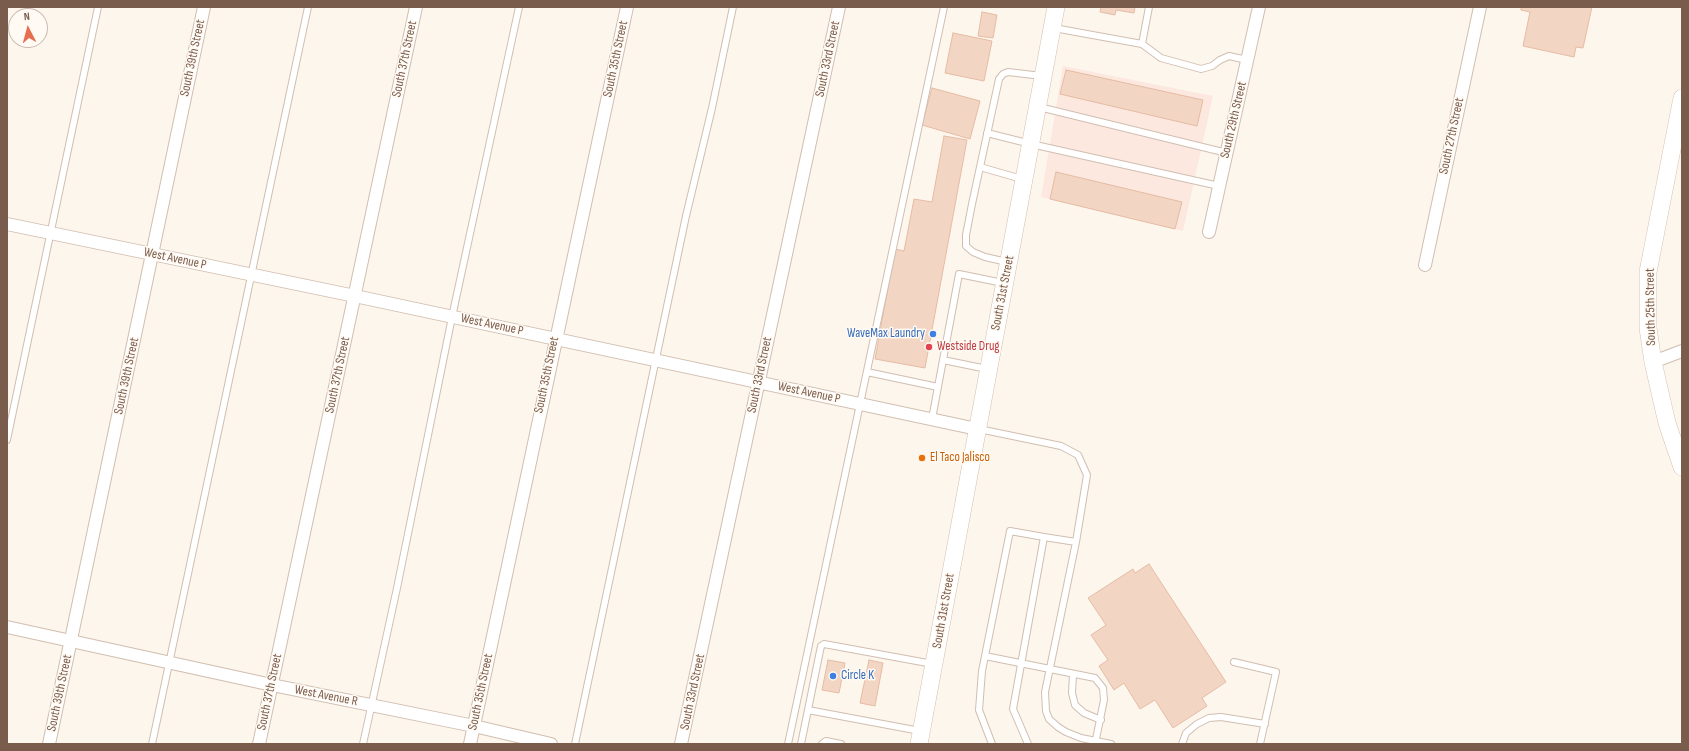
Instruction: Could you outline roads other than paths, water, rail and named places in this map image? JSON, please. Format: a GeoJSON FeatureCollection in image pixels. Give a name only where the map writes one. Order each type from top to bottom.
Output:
{"type":"FeatureCollection","features":[{"type":"Feature","properties":{"kind":"main road","name":"South 31st Street"},"geometry":{"type":"LineString","coordinates":[[920,738],[1056,7]]}},
{"type":"Feature","properties":{"kind":"main road","name":"South 25th Street"},"geometry":{"type":"LineString","coordinates":[[1682,98],[1648,272],[1648,328],[1652,362],[1667,423],[1682,467]]}},
{"type":"Feature","properties":{"kind":"street","name":"South 39th Street"},"geometry":{"type":"LineString","coordinates":[[49,744],[204,7]]}},
{"type":"Feature","properties":{"kind":"street","name":"South 37th Street"},"geometry":{"type":"LineString","coordinates":[[259,744],[416,7]]}},
{"type":"Feature","properties":{"kind":"street","name":"South 35th Street"},"geometry":{"type":"LineString","coordinates":[[470,744],[555,338],[627,7]]}},
{"type":"Feature","properties":{"kind":"street","name":"South 33rd Street"},"geometry":{"type":"LineString","coordinates":[[682,744],[839,7]]}},
{"type":"Feature","properties":{"kind":"street","name":"South 29th Street"},"geometry":{"type":"LineString","coordinates":[[1209,232],[1259,7]]}},
{"type":"Feature","properties":{"kind":"street","name":"South 27th Street"},"geometry":{"type":"LineString","coordinates":[[1425,264],[1480,7]]}},
{"type":"Feature","properties":{"kind":"street","name":"West Avenue P"},"geometry":{"type":"LineString","coordinates":[[7,224],[555,338],[977,429]]}},
{"type":"Feature","properties":{"kind":"street"},"geometry":{"type":"LineString","coordinates":[[1652,362],[1682,351]]}},
{"type":"Feature","properties":{"kind":"street","name":"West Avenue R"},"geometry":{"type":"LineString","coordinates":[[7,627],[272,685],[474,726],[551,744]]}},
{"type":"Feature","properties":{"kind":"lane"},"geometry":{"type":"LineString","coordinates":[[7,440],[98,7]]}},
{"type":"Feature","properties":{"kind":"lane"},"geometry":{"type":"LineString","coordinates":[[152,744],[308,7]]}},
{"type":"Feature","properties":{"kind":"lane"},"geometry":{"type":"LineString","coordinates":[[363,744],[399,581],[452,317],[519,7]]}},
{"type":"Feature","properties":{"kind":"lane"},"geometry":{"type":"LineString","coordinates":[[575,744],[686,216],[712,108],[733,7]]}},
{"type":"Feature","properties":{"kind":"lane"},"geometry":{"type":"LineString","coordinates":[[788,744],[944,7]]}},
{"type":"Feature","properties":{"kind":"lane"},"geometry":{"type":"LineString","coordinates":[[1142,44],[1149,7]]}},
{"type":"Feature","properties":{"kind":"lane"},"geometry":{"type":"LineString","coordinates":[[1052,27],[1142,44],[1161,58],[1201,69],[1212,66],[1229,56],[1247,60]]}},
{"type":"Feature","properties":{"kind":"lane"},"geometry":{"type":"LineString","coordinates":[[1008,262],[985,257],[973,252],[966,246],[966,235],[999,79],[1003,74],[1008,72],[1043,76]]}},
{"type":"Feature","properties":{"kind":"lane"},"geometry":{"type":"LineString","coordinates":[[1038,107],[1227,153]]}},
{"type":"Feature","properties":{"kind":"lane"},"geometry":{"type":"LineString","coordinates":[[987,133],[1219,186]]}},
{"type":"Feature","properties":{"kind":"lane"},"geometry":{"type":"LineString","coordinates":[[980,167],[1024,180]]}},
{"type":"Feature","properties":{"kind":"lane"},"geometry":{"type":"LineString","coordinates":[[932,419],[959,274],[1004,283]]}},
{"type":"Feature","properties":{"kind":"lane"},"geometry":{"type":"LineString","coordinates":[[943,360],[988,370]]}},
{"type":"Feature","properties":{"kind":"lane"},"geometry":{"type":"LineString","coordinates":[[867,372],[938,387]]}},
{"type":"Feature","properties":{"kind":"lane"},"geometry":{"type":"LineString","coordinates":[[977,429],[1061,446],[1078,455],[1087,475],[1076,542],[1044,702],[1049,719],[1058,727],[1066,732],[1096,743],[1111,744]]}},
{"type":"Feature","properties":{"kind":"lane"},"geometry":{"type":"LineString","coordinates":[[992,744],[980,710],[982,672],[1010,531],[1076,542]]}},
{"type":"Feature","properties":{"kind":"lane"},"geometry":{"type":"LineString","coordinates":[[1028,744],[1013,709],[1020,663],[1044,537]]}},
{"type":"Feature","properties":{"kind":"lane"},"geometry":{"type":"LineString","coordinates":[[800,744],[821,646],[824,644],[934,664]]}},
{"type":"Feature","properties":{"kind":"lane"},"geometry":{"type":"LineString","coordinates":[[985,656],[1094,678],[1103,688],[1104,700],[1096,743]]}},
{"type":"Feature","properties":{"kind":"lane"},"geometry":{"type":"LineString","coordinates":[[1234,662],[1276,672],[1260,744]]}},
{"type":"Feature","properties":{"kind":"lane"},"geometry":{"type":"LineString","coordinates":[[1073,674],[1072,693],[1074,705],[1084,713],[1101,720]]}},
{"type":"Feature","properties":{"kind":"lane"},"geometry":{"type":"LineString","coordinates":[[808,710],[920,738]]}},
{"type":"Feature","properties":{"kind":"lane"},"geometry":{"type":"LineString","coordinates":[[1182,744],[1186,733],[1196,724],[1209,718],[1221,717],[1265,724]]}},
{"type":"Feature","properties":{"kind":"lane"},"geometry":{"type":"LineString","coordinates":[[822,744],[826,741],[841,744]]}},
{"type":"Feature","properties":{"kind":"place","name":"WaveMax Laundry"},"geometry":{"type":"Point","coordinates":[933,334]}},
{"type":"Feature","properties":{"kind":"place","name":"Westside Drug"},"geometry":{"type":"Point","coordinates":[929,347]}},
{"type":"Feature","properties":{"kind":"place","name":"El Taco Jalisco"},"geometry":{"type":"Point","coordinates":[922,458]}},
{"type":"Feature","properties":{"kind":"place","name":"Circle K"},"geometry":{"type":"Point","coordinates":[833,676]}}]}
